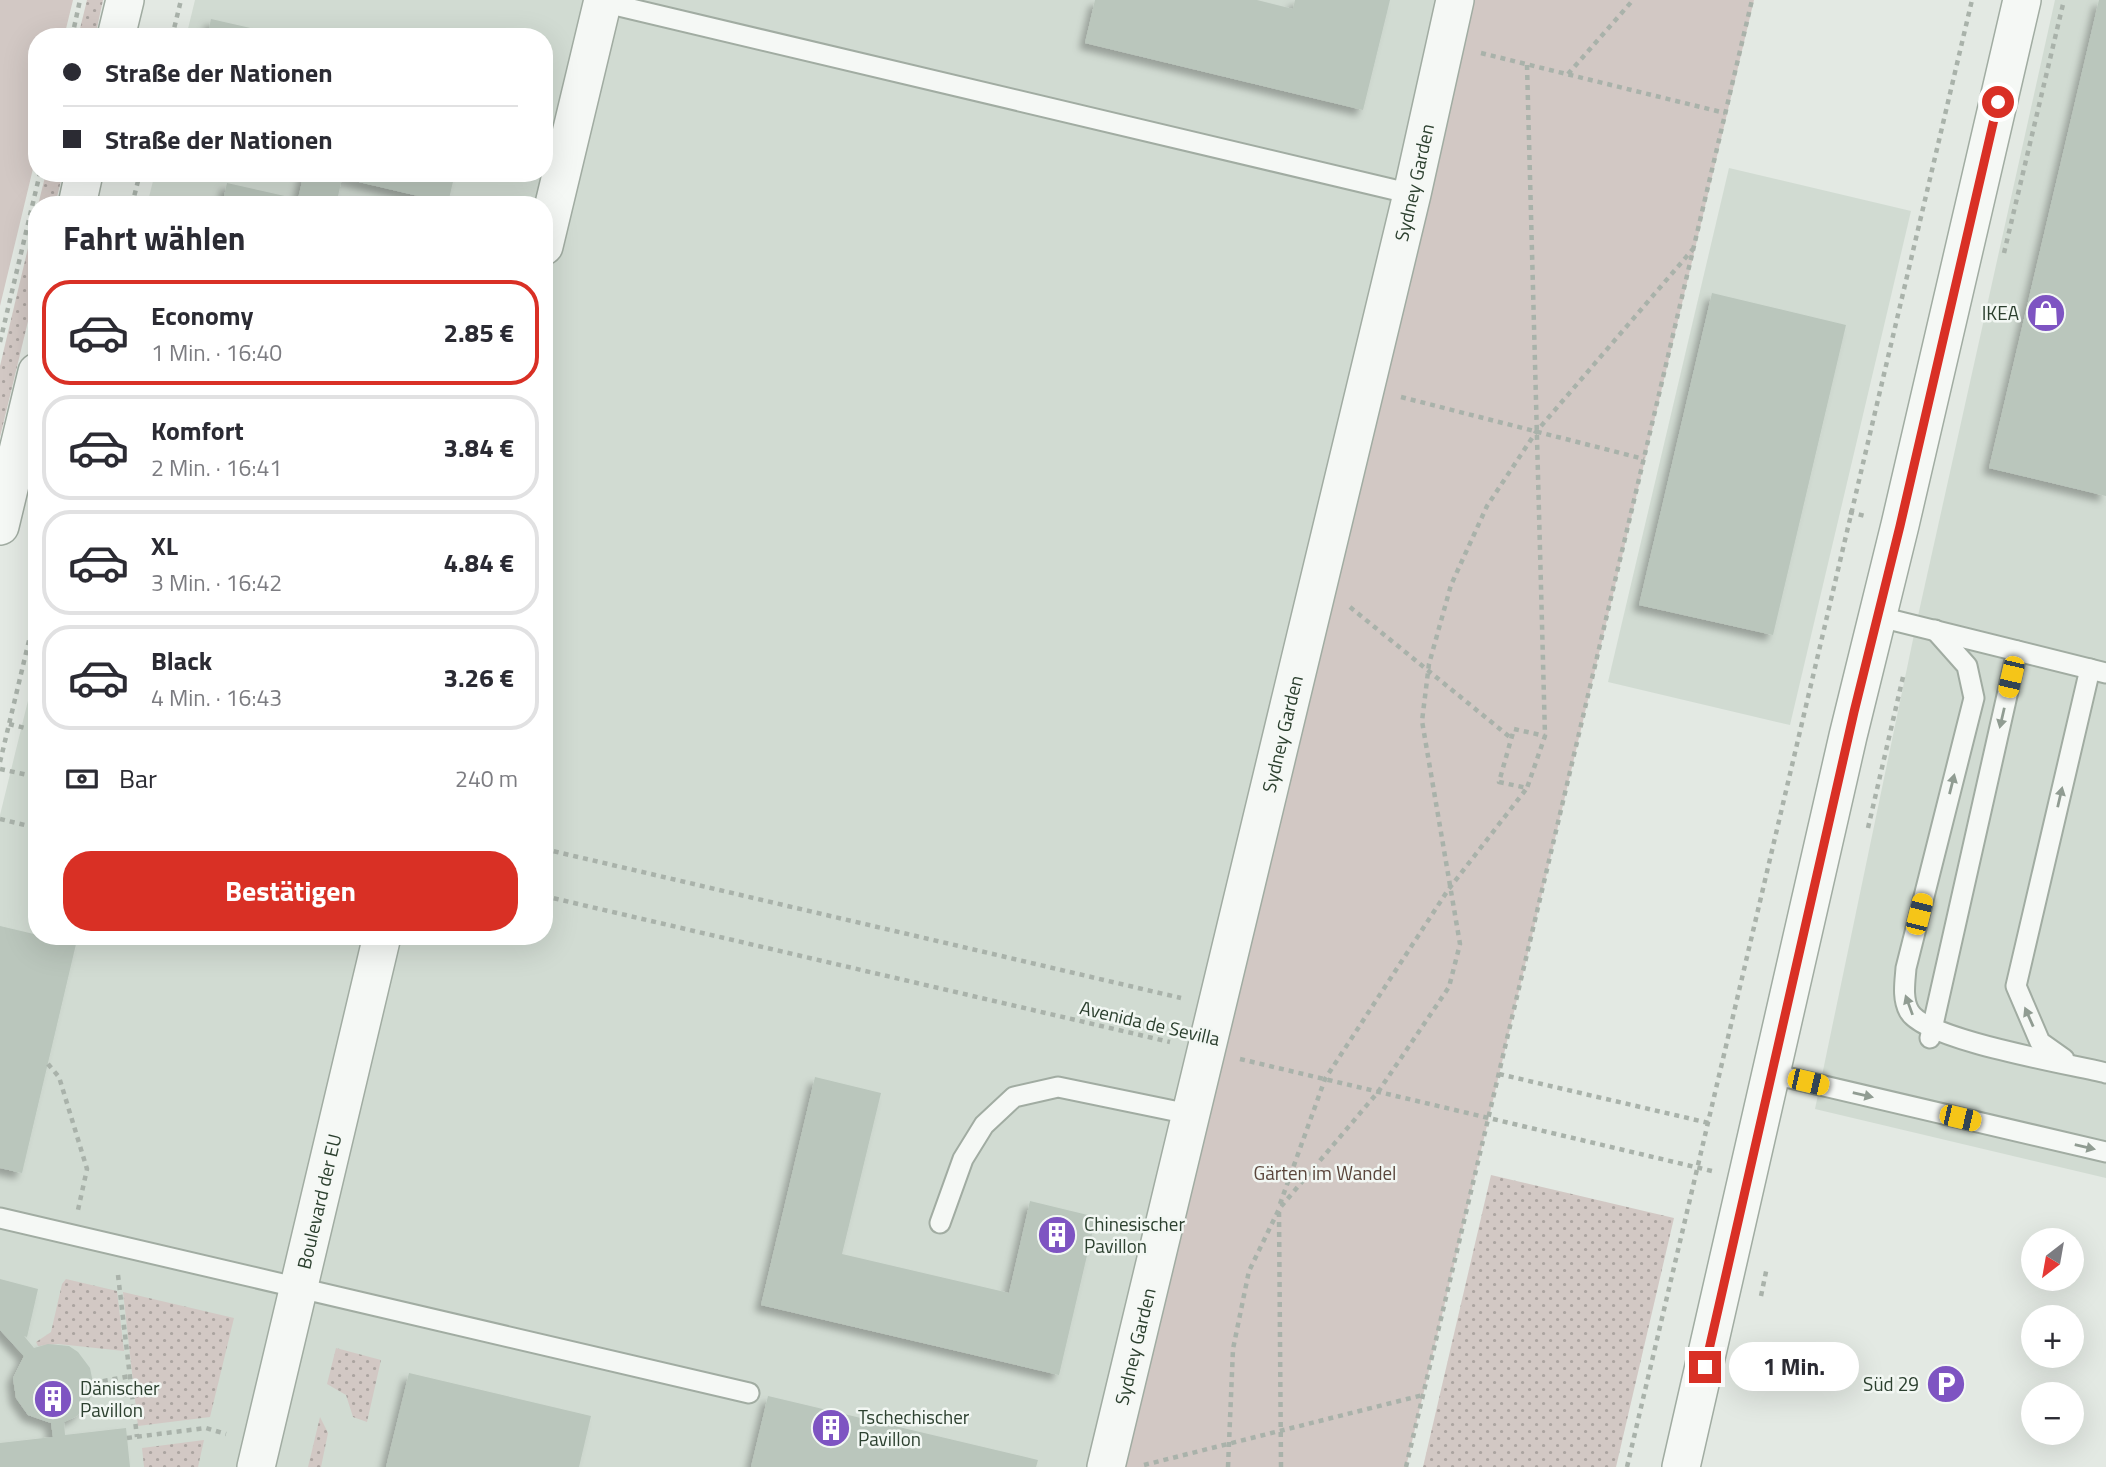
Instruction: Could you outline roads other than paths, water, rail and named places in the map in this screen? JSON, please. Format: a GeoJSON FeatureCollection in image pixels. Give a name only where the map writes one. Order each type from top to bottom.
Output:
{"type":"FeatureCollection","features":[{"type":"Feature","properties":{"kind":"street"},"geometry":{"type":"LineString","coordinates":[[118,28],[125,0]]}},
{"type":"Feature","properties":{"kind":"street","name":"Sydney Garden"},"geometry":{"type":"LineString","coordinates":[[1106,1467],[1204,1050],[1366,388],[1455,0]]}},
{"type":"Feature","properties":{"kind":"street"},"geometry":{"type":"LineString","coordinates":[[1681,1467],[1749,1180],[1876,616],[1900,526],[2022,0]]}},
{"type":"Feature","properties":{"kind":"street"},"geometry":{"type":"LineString","coordinates":[[553,209],[603,1]]}},
{"type":"Feature","properties":{"kind":"street"},"geometry":{"type":"LineString","coordinates":[[0,526],[28,409]]}},
{"type":"Feature","properties":{"kind":"street","name":"Boulevard der EU"},"geometry":{"type":"LineString","coordinates":[[258,1456],[380,945]]}},
{"type":"Feature","properties":{"kind":"lane"},"geometry":{"type":"LineString","coordinates":[[603,1],[1412,194]]}},
{"type":"Feature","properties":{"kind":"lane"},"geometry":{"type":"LineString","coordinates":[[1876,616],[2098,671],[2016,986],[2040,1042],[2074,1065]]}},
{"type":"Feature","properties":{"kind":"lane"},"geometry":{"type":"LineString","coordinates":[[1935,630],[1967,666],[1974,698],[1906,968],[1904,989],[1908,1010],[1917,1021],[1942,1035],[2106,1073]]}},
{"type":"Feature","properties":{"kind":"lane"},"geometry":{"type":"LineString","coordinates":[[2017,651],[1928,1036],[1938,1047],[2106,1087]]}},
{"type":"Feature","properties":{"kind":"lane"},"geometry":{"type":"LineString","coordinates":[[1773,1074],[2106,1152]]}},
{"type":"Feature","properties":{"kind":"lane"},"geometry":{"type":"LineString","coordinates":[[940,1223],[963,1159],[984,1125],[1014,1097],[1058,1087],[1189,1114]]}},
{"type":"Feature","properties":{"kind":"lane"},"geometry":{"type":"LineString","coordinates":[[0,1219],[749,1393]]}},
{"type":"Feature","properties":{"kind":"place","name":"IKEA"},"geometry":{"type":"Point","coordinates":[2046,313]}},
{"type":"Feature","properties":{"kind":"place","name":"Chinesischer Pavillon"},"geometry":{"type":"Point","coordinates":[1057,1235]}},
{"type":"Feature","properties":{"kind":"place","name":"Süd 29"},"geometry":{"type":"Point","coordinates":[1946,1384]}},
{"type":"Feature","properties":{"kind":"place","name":"Dänischer Pavillon"},"geometry":{"type":"Point","coordinates":[53,1399]}},
{"type":"Feature","properties":{"kind":"place","name":"Tschechischer Pavillon"},"geometry":{"type":"Point","coordinates":[831,1428]}},
{"type":"Feature","properties":{"kind":"park label","name":"Gärten im Wandel"},"geometry":{"type":"Point","coordinates":[1325,1173]}}]}
